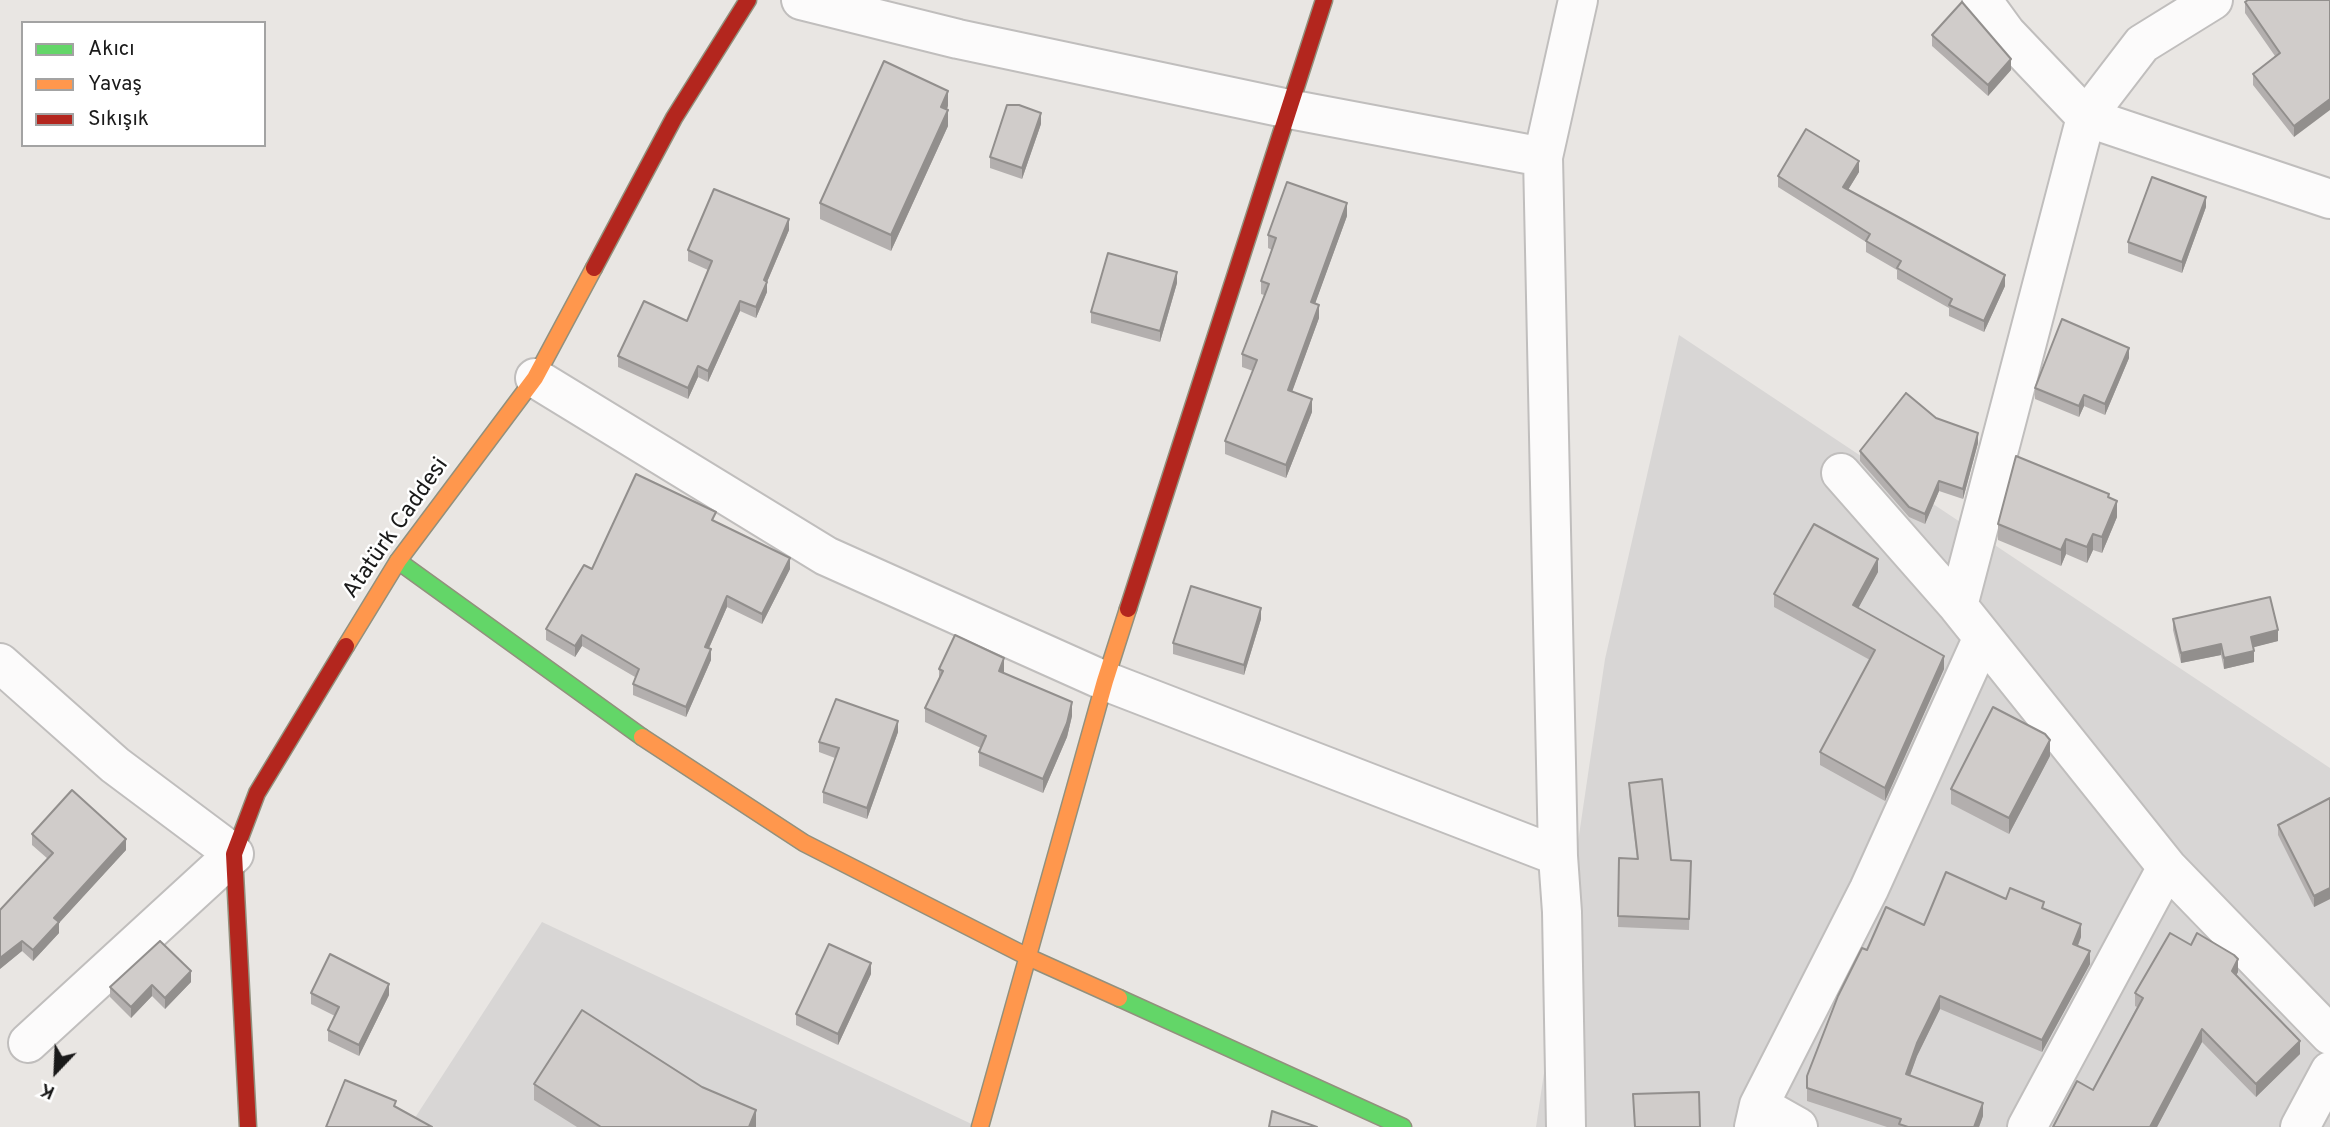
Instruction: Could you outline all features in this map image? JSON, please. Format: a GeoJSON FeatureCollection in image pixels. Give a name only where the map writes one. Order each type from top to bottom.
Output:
{"type":"FeatureCollection","features":[{"type":"Feature","properties":{"kind":"street","name":"Atatürk Caddesi"},"geometry":{"type":"LineString","coordinates":[[248,1127],[234,854],[257,793],[398,561],[535,378],[674,118],[748,0]]}},
{"type":"Feature","properties":{"kind":"street"},"geometry":{"type":"LineString","coordinates":[[802,0],[958,39],[1289,109],[1543,157]]}},
{"type":"Feature","properties":{"kind":"street"},"geometry":{"type":"LineString","coordinates":[[980,1127],[1105,681],[1324,0]]}},
{"type":"Feature","properties":{"kind":"street"},"geometry":{"type":"LineString","coordinates":[[1566,1127],[1543,157],[1578,0]]}},
{"type":"Feature","properties":{"kind":"street"},"geometry":{"type":"LineString","coordinates":[[1982,0],[2006,33],[2087,117],[2330,199]]}},
{"type":"Feature","properties":{"kind":"street"},"geometry":{"type":"LineString","coordinates":[[1958,606],[2087,117],[2142,44],[2213,0]]}},
{"type":"Feature","properties":{"kind":"street"},"geometry":{"type":"LineString","coordinates":[[535,378],[826,556],[1105,681],[1558,856]]}},
{"type":"Feature","properties":{"kind":"street"},"geometry":{"type":"LineString","coordinates":[[1841,472],[1958,606],[2167,867],[2330,1035]]}},
{"type":"Feature","properties":{"kind":"street"},"geometry":{"type":"LineString","coordinates":[[398,561],[653,745],[804,843],[1028,957],[1402,1127]]}},
{"type":"Feature","properties":{"kind":"street"},"geometry":{"type":"LineString","coordinates":[[1798,1127],[1756,1116],[1870,889],[1982,639]]}},
{"type":"Feature","properties":{"kind":"street"},"geometry":{"type":"LineString","coordinates":[[0,663],[115,765],[234,854],[27,1043]]}},
{"type":"Feature","properties":{"kind":"street"},"geometry":{"type":"LineString","coordinates":[[2027,1127],[2167,867]]}},
{"type":"Feature","properties":{"kind":"street"},"geometry":{"type":"LineString","coordinates":[[2301,1127],[2330,1071]]}},
{"type":"Feature","properties":{"kind":"shaded area"},"geometry":{"type":"Polygon","coordinates":[[[1679,335],[2330,768],[2330,1127],[1536,1127],[1605,659],[1679,335]]]}},
{"type":"Feature","properties":{"kind":"shaded area"},"geometry":{"type":"Polygon","coordinates":[[[542,922],[978,1127],[409,1127],[542,922]]]}},
{"type":"Feature","properties":{"kind":"building"},"geometry":{"type":"Polygon","coordinates":[[[2330,0],[2330,99],[2294,126],[2253,74],[2280,53],[2245,2],[2330,0]]]}},
{"type":"Feature","properties":{"kind":"building"},"geometry":{"type":"Polygon","coordinates":[[[1962,2],[2011,59],[1988,85],[1932,35],[1962,2]]]}},
{"type":"Feature","properties":{"kind":"building"},"geometry":{"type":"Polygon","coordinates":[[[884,61],[948,91],[941,107],[948,110],[891,235],[820,203],[884,61]]]}},
{"type":"Feature","properties":{"kind":"building"},"geometry":{"type":"Polygon","coordinates":[[[1007,105],[1019,105],[1041,113],[1022,168],[990,157],[1007,105]]]}},
{"type":"Feature","properties":{"kind":"building"},"geometry":{"type":"Polygon","coordinates":[[[1806,129],[1859,161],[1843,187],[2005,275],[1984,321],[1949,305],[1952,299],[1897,268],[1901,261],[1866,241],[1870,234],[1778,176],[1806,129]]]}},
{"type":"Feature","properties":{"kind":"building"},"geometry":{"type":"Polygon","coordinates":[[[2152,177],[2206,197],[2182,262],[2128,242],[2152,177]]]}},
{"type":"Feature","properties":{"kind":"building"},"geometry":{"type":"Polygon","coordinates":[[[1287,182],[1347,203],[1311,302],[1319,305],[1288,390],[1312,399],[1286,465],[1225,441],[1257,360],[1242,354],[1269,284],[1261,281],[1276,238],[1268,235],[1287,182]]]}},
{"type":"Feature","properties":{"kind":"building"},"geometry":{"type":"Polygon","coordinates":[[[714,189],[789,219],[756,307],[740,301],[708,371],[698,366],[688,388],[618,356],[644,301],[687,321],[712,261],[688,250],[714,189]]]}},
{"type":"Feature","properties":{"kind":"building"},"geometry":{"type":"Polygon","coordinates":[[[1108,253],[1177,272],[1160,331],[1091,312],[1108,253]]]}},
{"type":"Feature","properties":{"kind":"building"},"geometry":{"type":"Polygon","coordinates":[[[2062,319],[2129,348],[2105,404],[2084,395],[2079,406],[2035,388],[2062,319]]]}},
{"type":"Feature","properties":{"kind":"building"},"geometry":{"type":"Polygon","coordinates":[[[1906,393],[1936,418],[1978,433],[1963,489],[1939,481],[1925,514],[1909,507],[1860,451],[1906,393]]]}},
{"type":"Feature","properties":{"kind":"building"},"geometry":{"type":"Polygon","coordinates":[[[2016,456],[2109,494],[2108,497],[2117,501],[2102,537],[2093,534],[2087,547],[2066,539],[2061,550],[1998,524],[2016,456]]]}},
{"type":"Feature","properties":{"kind":"building"},"geometry":{"type":"Polygon","coordinates":[[[636,474],[716,512],[712,520],[790,558],[762,614],[727,596],[705,647],[711,649],[686,707],[633,684],[639,669],[582,635],[575,646],[546,629],[584,565],[592,569],[636,474]]]}},
{"type":"Feature","properties":{"kind":"building"},"geometry":{"type":"Polygon","coordinates":[[[1814,524],[1878,559],[1853,605],[1944,656],[1885,788],[1820,752],[1875,650],[1774,594],[1814,524]]]}},
{"type":"Feature","properties":{"kind":"building"},"geometry":{"type":"Polygon","coordinates":[[[1191,586],[1261,608],[1244,665],[1173,643],[1191,586]]]}},
{"type":"Feature","properties":{"kind":"building"},"geometry":{"type":"Polygon","coordinates":[[[2270,597],[2278,630],[2251,637],[2254,651],[2224,658],[2221,644],[2181,653],[2173,619],[2270,597]]]}},
{"type":"Feature","properties":{"kind":"building"},"geometry":{"type":"Polygon","coordinates":[[[955,635],[1004,658],[999,671],[1072,702],[1067,723],[1043,779],[979,752],[986,736],[925,708],[943,671],[939,669],[955,635]]]}},
{"type":"Feature","properties":{"kind":"building"},"geometry":{"type":"Polygon","coordinates":[[[836,699],[898,721],[867,808],[823,792],[839,748],[819,742],[836,699]]]}},
{"type":"Feature","properties":{"kind":"building"},"geometry":{"type":"Polygon","coordinates":[[[1993,707],[2045,734],[2050,740],[2009,818],[1951,789],[1993,707]]]}},
{"type":"Feature","properties":{"kind":"building"},"geometry":{"type":"Polygon","coordinates":[[[1662,779],[1671,860],[1691,861],[1689,919],[1618,916],[1619,858],[1638,859],[1629,783],[1662,779]]]}},
{"type":"Feature","properties":{"kind":"building"},"geometry":{"type":"Polygon","coordinates":[[[72,790],[126,839],[54,918],[59,922],[33,950],[22,941],[0,958],[0,910],[53,853],[32,834],[72,790]]]}},
{"type":"Feature","properties":{"kind":"building"},"geometry":{"type":"Polygon","coordinates":[[[2330,798],[2330,888],[2314,896],[2278,825],[2330,798]]]}},
{"type":"Feature","properties":{"kind":"building"},"geometry":{"type":"Polygon","coordinates":[[[1946,872],[2006,899],[2010,888],[2044,902],[2042,908],[2081,924],[2073,944],[2090,951],[2042,1040],[1940,996],[1917,1043],[1906,1074],[1983,1103],[1974,1127],[1908,1127],[1899,1124],[1901,1119],[1807,1088],[1807,1076],[1838,996],[1862,948],[1867,950],[1886,907],[1924,925],[1946,872]]]}},
{"type":"Feature","properties":{"kind":"building"},"geometry":{"type":"Polygon","coordinates":[[[2170,933],[2191,945],[2197,933],[2234,955],[2238,959],[2232,971],[2300,1041],[2256,1084],[2202,1029],[2150,1127],[2053,1127],[2077,1081],[2093,1090],[2143,998],[2135,993],[2170,933]]]}},
{"type":"Feature","properties":{"kind":"building"},"geometry":{"type":"Polygon","coordinates":[[[160,941],[191,971],[165,998],[152,985],[131,1007],[110,987],[160,941]]]}},
{"type":"Feature","properties":{"kind":"building"},"geometry":{"type":"Polygon","coordinates":[[[829,944],[871,963],[838,1034],[796,1014],[829,944]]]}},
{"type":"Feature","properties":{"kind":"building"},"geometry":{"type":"Polygon","coordinates":[[[330,954],[389,984],[359,1045],[328,1030],[339,1007],[311,993],[330,954]]]}},
{"type":"Feature","properties":{"kind":"building"},"geometry":{"type":"Polygon","coordinates":[[[582,1010],[702,1087],[756,1110],[749,1127],[601,1127],[534,1084],[582,1010]]]}},
{"type":"Feature","properties":{"kind":"building"},"geometry":{"type":"Polygon","coordinates":[[[345,1080],[396,1101],[394,1106],[432,1127],[326,1127],[345,1080]]]}},
{"type":"Feature","properties":{"kind":"building"},"geometry":{"type":"Polygon","coordinates":[[[1699,1092],[1700,1127],[1635,1127],[1633,1094],[1699,1092]]]}},
{"type":"Feature","properties":{"kind":"building"},"geometry":{"type":"Polygon","coordinates":[[[1272,1111],[1317,1127],[1269,1127],[1272,1111]]]}},
{"type":"Feature","properties":{"kind":"traffic: fast"},"geometry":{"type":"LineString","coordinates":[[398,561],[642,737]]}},
{"type":"Feature","properties":{"kind":"traffic: fast"},"geometry":{"type":"LineString","coordinates":[[1119,998],[1403,1127]]}},
{"type":"Feature","properties":{"kind":"traffic: slow"},"geometry":{"type":"LineString","coordinates":[[346,646],[398,561],[535,378],[594,268]]}},
{"type":"Feature","properties":{"kind":"traffic: slow"},"geometry":{"type":"LineString","coordinates":[[980,1127],[1105,681],[1128,609]]}},
{"type":"Feature","properties":{"kind":"traffic: slow"},"geometry":{"type":"LineString","coordinates":[[642,737],[804,843],[1028,957],[1119,998]]}},
{"type":"Feature","properties":{"kind":"traffic: jam"},"geometry":{"type":"LineString","coordinates":[[594,268],[674,118],[748,0]]}},
{"type":"Feature","properties":{"kind":"traffic: jam"},"geometry":{"type":"LineString","coordinates":[[1128,609],[1324,0]]}},
{"type":"Feature","properties":{"kind":"traffic: jam"},"geometry":{"type":"LineString","coordinates":[[248,1127],[234,854],[257,793],[346,646]]}}]}
